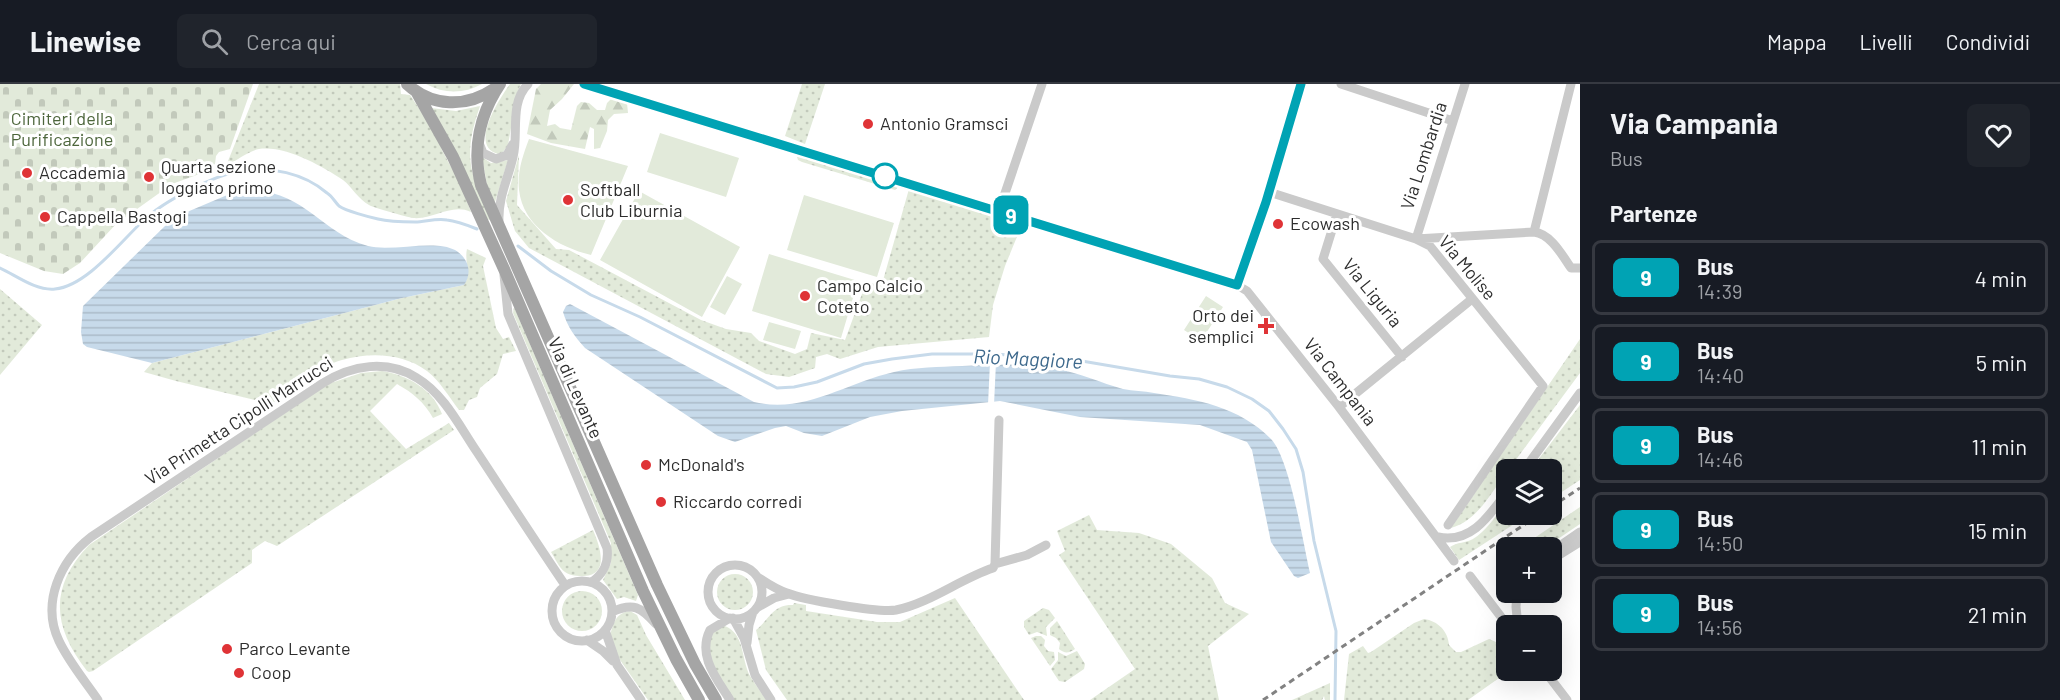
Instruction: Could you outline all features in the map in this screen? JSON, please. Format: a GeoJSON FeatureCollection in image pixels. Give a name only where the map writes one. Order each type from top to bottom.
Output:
{"type":"FeatureCollection","features":[{"type":"Feature","properties":{"kind":"main road"},"geometry":{"type":"LineString","coordinates":[[412,87],[436,101],[458,103],[480,97],[500,84]]}},
{"type":"Feature","properties":{"kind":"main road","name":"Via di Levante"},"geometry":{"type":"LineString","coordinates":[[500,84],[486,107],[478,141],[477,160],[481,185],[657,585],[695,664],[716,700]]}},
{"type":"Feature","properties":{"kind":"main road","name":"Via di Levante"},"geometry":{"type":"LineString","coordinates":[[412,87],[449,150],[504,269],[643,591],[663,634],[699,700]]}},
{"type":"Feature","properties":{"kind":"street"},"geometry":{"type":"LineString","coordinates":[[499,224],[500,201],[513,158],[517,106],[521,93],[528,84]]}},
{"type":"Feature","properties":{"kind":"street","name":"Via Campania"},"geometry":{"type":"LineString","coordinates":[[584,84],[1237,285],[1247,291],[1340,407],[1454,561]]}},
{"type":"Feature","properties":{"kind":"street"},"geometry":{"type":"LineString","coordinates":[[999,211],[1042,84]]}},
{"type":"Feature","properties":{"kind":"street"},"geometry":{"type":"LineString","coordinates":[[1237,285],[1269,192],[1301,84]]}},
{"type":"Feature","properties":{"kind":"street"},"geometry":{"type":"LineString","coordinates":[[1341,84],[1453,121]]}},
{"type":"Feature","properties":{"kind":"street","name":"Via Lombardia"},"geometry":{"type":"LineString","coordinates":[[1416,239],[1465,84]]}},
{"type":"Feature","properties":{"kind":"street"},"geometry":{"type":"LineString","coordinates":[[1534,232],[1571,84]]}},
{"type":"Feature","properties":{"kind":"street"},"geometry":{"type":"LineString","coordinates":[[478,141],[485,154],[500,159],[509,153],[515,139]]}},
{"type":"Feature","properties":{"kind":"street","name":"Via Molise"},"geometry":{"type":"LineString","coordinates":[[1269,192],[1416,239],[1430,246],[1543,387],[1448,525]]}},
{"type":"Feature","properties":{"kind":"street","name":"Via Liguria"},"geometry":{"type":"LineString","coordinates":[[1337,214],[1323,259],[1402,357]]}},
{"type":"Feature","properties":{"kind":"street"},"geometry":{"type":"LineString","coordinates":[[1416,239],[1534,232],[1549,238],[1572,268],[1580,268]]}},
{"type":"Feature","properties":{"kind":"street"},"geometry":{"type":"LineString","coordinates":[[504,269],[508,314],[607,548],[608,559],[604,570],[592,582]]}},
{"type":"Feature","properties":{"kind":"street"},"geometry":{"type":"LineString","coordinates":[[1340,407],[1472,299]]}},
{"type":"Feature","properties":{"kind":"street","name":"Via Primetta Cipolli Marrucci"},"geometry":{"type":"LineString","coordinates":[[98,700],[59,641],[53,617],[53,598],[57,582],[72,555],[91,537],[323,383],[352,369],[373,366],[390,367],[415,376],[433,390],[565,585]]}},
{"type":"Feature","properties":{"kind":"street"},"geometry":{"type":"LineString","coordinates":[[1532,459],[1580,393]]}},
{"type":"Feature","properties":{"kind":"street"},"geometry":{"type":"LineString","coordinates":[[771,700],[755,675],[746,646],[731,618],[716,611],[710,601],[708,590],[713,576],[721,569],[735,565],[748,568],[759,578],[789,594],[874,610],[895,610],[993,568],[995,564],[999,420]]}},
{"type":"Feature","properties":{"kind":"street"},"geometry":{"type":"LineString","coordinates":[[1438,537],[1455,539],[1471,532],[1496,508]]}},
{"type":"Feature","properties":{"kind":"street"},"geometry":{"type":"LineString","coordinates":[[1562,544],[1580,532]]}},
{"type":"Feature","properties":{"kind":"street"},"geometry":{"type":"LineString","coordinates":[[1562,553],[1580,542]]}},
{"type":"Feature","properties":{"kind":"street"},"geometry":{"type":"LineString","coordinates":[[995,564],[1027,555],[1046,545]]}},
{"type":"Feature","properties":{"kind":"street"},"geometry":{"type":"LineString","coordinates":[[1470,576],[1500,615]]}},
{"type":"Feature","properties":{"kind":"street"},"geometry":{"type":"LineString","coordinates":[[746,646],[754,610],[761,601],[759,578]]}},
{"type":"Feature","properties":{"kind":"street"},"geometry":{"type":"LineString","coordinates":[[576,581],[592,582],[607,593],[610,599],[612,612],[610,622],[597,637],[587,640],[570,638],[560,632],[554,622],[552,611],[554,600],[565,585],[576,581]]}},
{"type":"Feature","properties":{"kind":"street"},"geometry":{"type":"LineString","coordinates":[[730,700],[710,667],[705,650],[710,630],[731,618],[745,617],[774,598],[789,594]]}},
{"type":"Feature","properties":{"kind":"street"},"geometry":{"type":"LineString","coordinates":[[612,612],[625,606],[636,608],[646,613],[663,634]]}},
{"type":"Feature","properties":{"kind":"street"},"geometry":{"type":"LineString","coordinates":[[605,630],[618,665],[641,700]]}},
{"type":"Feature","properties":{"kind":"street"},"geometry":{"type":"LineString","coordinates":[[587,640],[618,665]]}},
{"type":"Feature","properties":{"kind":"street"},"geometry":{"type":"LineString","coordinates":[[1552,681],[1567,700]]}},
{"type":"Feature","properties":{"kind":"green space","name":"Cimiteri della Purificazione"},"geometry":{"type":"Polygon","coordinates":[[[0,84],[253,84],[230,149],[219,152],[215,164],[205,172],[172,184],[116,224],[80,263],[63,274],[44,271],[0,253],[0,84]]]}},
{"type":"Feature","properties":{"kind":"green space"},"geometry":{"type":"Polygon","coordinates":[[[259,84],[400,84],[401,94],[410,95],[436,134],[471,212],[456,209],[428,217],[413,218],[378,208],[365,202],[334,174],[303,158],[280,150],[255,150],[226,166],[259,84]]]}},
{"type":"Feature","properties":{"kind":"green space"},"geometry":{"type":"Polygon","coordinates":[[[426,84],[482,84],[468,90],[454,92],[440,90],[426,84]]]}},
{"type":"Feature","properties":{"kind":"green space"},"geometry":{"type":"Polygon","coordinates":[[[510,84],[521,84],[517,93],[508,145],[503,152],[498,154],[489,149],[486,132],[494,110],[510,84]]]}},
{"type":"Feature","properties":{"kind":"green space"},"geometry":{"type":"Polygon","coordinates":[[[541,84],[574,84],[550,110],[547,126],[555,124],[560,128],[571,130],[577,106],[581,102],[589,103],[597,110],[605,110],[607,103],[613,97],[620,98],[627,103],[628,113],[614,114],[608,120],[607,131],[600,148],[594,149],[594,129],[590,127],[585,149],[551,143],[527,134],[536,89],[541,84]]]}},
{"type":"Feature","properties":{"kind":"green space"},"geometry":{"type":"Polygon","coordinates":[[[802,84],[825,84],[805,144],[785,136],[802,84]]]}},
{"type":"Feature","properties":{"kind":"green space"},"geometry":{"type":"Polygon","coordinates":[[[480,106],[471,139],[471,165],[478,190],[492,221],[487,219],[431,108],[456,111],[480,106]]]}},
{"type":"Feature","properties":{"kind":"green space"},"geometry":{"type":"Polygon","coordinates":[[[660,133],[739,158],[726,197],[647,172],[660,133]]]}},
{"type":"Feature","properties":{"kind":"green space","name":"Softball Club Liburnia"},"geometry":{"type":"Polygon","coordinates":[[[529,139],[628,166],[591,255],[566,247],[544,233],[527,214],[519,190],[519,177],[529,139]]]}},
{"type":"Feature","properties":{"kind":"green space"},"geometry":{"type":"Polygon","coordinates":[[[799,154],[896,184],[898,187],[895,190],[802,162],[798,160],[799,154]]]}},
{"type":"Feature","properties":{"kind":"green space"},"geometry":{"type":"Polygon","coordinates":[[[519,155],[517,205],[556,249],[569,250],[701,320],[726,329],[751,333],[759,341],[795,354],[807,349],[811,333],[845,340],[866,283],[882,284],[909,189],[1018,223],[1021,227],[1005,266],[993,305],[989,337],[878,347],[840,359],[827,354],[816,357],[815,368],[789,377],[766,374],[529,248],[515,231],[506,201],[519,155]]]}},
{"type":"Feature","properties":{"kind":"green space"},"geometry":{"type":"Polygon","coordinates":[[[482,157],[491,163],[508,160],[495,202],[487,185],[482,157]]]}},
{"type":"Feature","properties":{"kind":"green space"},"geometry":{"type":"Polygon","coordinates":[[[639,191],[740,247],[702,317],[600,260],[639,191]]]}},
{"type":"Feature","properties":{"kind":"green space"},"geometry":{"type":"Polygon","coordinates":[[[804,195],[894,223],[877,277],[787,250],[804,195]]]}},
{"type":"Feature","properties":{"kind":"green space"},"geometry":{"type":"Polygon","coordinates":[[[467,249],[486,258],[483,266],[496,328],[503,339],[509,337],[516,351],[503,354],[497,374],[480,388],[477,397],[469,400],[464,410],[459,410],[440,384],[427,371],[408,361],[386,356],[353,357],[333,363],[272,404],[144,372],[152,363],[402,298],[464,285],[468,272],[467,249]]]}},
{"type":"Feature","properties":{"kind":"green space","name":"Campo Calcio Coteto"},"geometry":{"type":"Polygon","coordinates":[[[769,254],[858,281],[841,338],[752,311],[769,254]]]}},
{"type":"Feature","properties":{"kind":"green space"},"geometry":{"type":"Polygon","coordinates":[[[727,276],[742,284],[725,315],[710,307],[727,276]]]}},
{"type":"Feature","properties":{"kind":"green space"},"geometry":{"type":"Polygon","coordinates":[[[0,289],[42,325],[0,375],[0,289]]]}},
{"type":"Feature","properties":{"kind":"green space"},"geometry":{"type":"Polygon","coordinates":[[[1206,296],[1223,307],[1201,341],[1184,330],[1206,296]]]}},
{"type":"Feature","properties":{"kind":"green space"},"geometry":{"type":"Polygon","coordinates":[[[514,307],[638,595],[636,601],[624,597],[617,599],[603,580],[611,563],[611,543],[513,313],[514,307]]]}},
{"type":"Feature","properties":{"kind":"green space"},"geometry":{"type":"Polygon","coordinates":[[[769,322],[801,331],[795,349],[763,340],[769,322]]]}},
{"type":"Feature","properties":{"kind":"green space"},"geometry":{"type":"Polygon","coordinates":[[[1580,339],[1580,373],[1516,459],[1498,459],[1580,339]]]}},
{"type":"Feature","properties":{"kind":"green space"},"geometry":{"type":"Polygon","coordinates":[[[382,371],[401,376],[426,390],[442,414],[433,418],[418,398],[397,384],[370,411],[406,449],[449,423],[454,430],[277,546],[265,541],[252,550],[252,563],[93,671],[87,671],[67,638],[60,607],[67,576],[89,545],[328,384],[361,373],[382,371]]]}},
{"type":"Feature","properties":{"kind":"green space"},"geometry":{"type":"Polygon","coordinates":[[[1580,405],[1580,480],[1562,492],[1562,459],[1539,459],[1580,405]]]}},
{"type":"Feature","properties":{"kind":"green space"},"geometry":{"type":"Polygon","coordinates":[[[1496,462],[1496,487],[1476,513],[1451,528],[1496,462]]]}},
{"type":"Feature","properties":{"kind":"green space"},"geometry":{"type":"Polygon","coordinates":[[[1580,507],[1580,524],[1561,537],[1536,537],[1554,525],[1562,525],[1562,519],[1580,507]]]}},
{"type":"Feature","properties":{"kind":"green space"},"geometry":{"type":"Polygon","coordinates":[[[1089,515],[1097,530],[1139,533],[1171,544],[1212,578],[1225,603],[1249,614],[1208,646],[1219,700],[1090,700],[1135,669],[1059,555],[1065,551],[1057,531],[1089,515]]]}},
{"type":"Feature","properties":{"kind":"green space"},"geometry":{"type":"Polygon","coordinates":[[[1496,516],[1496,525],[1513,525],[1459,560],[1450,547],[1470,540],[1496,516]]]}},
{"type":"Feature","properties":{"kind":"green space"},"geometry":{"type":"Polygon","coordinates":[[[593,530],[601,559],[597,571],[584,576],[567,573],[551,552],[593,530]]]}},
{"type":"Feature","properties":{"kind":"green space"},"geometry":{"type":"Polygon","coordinates":[[[735,574],[748,579],[753,592],[748,605],[735,610],[722,605],[717,592],[722,579],[735,574]]]}},
{"type":"Feature","properties":{"kind":"green space"},"geometry":{"type":"Polygon","coordinates":[[[582,591],[590,592],[596,597],[601,603],[601,619],[596,625],[590,630],[582,631],[574,630],[568,625],[563,619],[562,611],[563,603],[568,597],[574,592],[582,591]]]}},
{"type":"Feature","properties":{"kind":"green space"},"geometry":{"type":"Polygon","coordinates":[[[955,598],[1024,700],[787,700],[766,670],[756,630],[772,613],[786,605],[794,603],[806,605],[806,611],[877,622],[900,622],[955,598]]]}},
{"type":"Feature","properties":{"kind":"green space"},"geometry":{"type":"Polygon","coordinates":[[[1043,608],[1049,610],[1055,618],[1046,627],[1047,636],[1037,632],[1029,635],[1024,627],[1024,621],[1043,608]]]}},
{"type":"Feature","properties":{"kind":"green space"},"geometry":{"type":"Polygon","coordinates":[[[630,611],[637,615],[646,635],[685,700],[648,700],[620,660],[609,639],[617,617],[630,611]]]}},
{"type":"Feature","properties":{"kind":"green space"},"geometry":{"type":"Polygon","coordinates":[[[1424,619],[1434,622],[1447,635],[1449,645],[1456,652],[1461,652],[1489,639],[1496,642],[1496,680],[1468,700],[1344,700],[1349,654],[1363,646],[1368,653],[1371,652],[1414,623],[1424,619]]]}},
{"type":"Feature","properties":{"kind":"green space"},"geometry":{"type":"Polygon","coordinates":[[[1057,621],[1075,649],[1065,652],[1059,649],[1060,643],[1050,635],[1050,628],[1057,621]]]}},
{"type":"Feature","properties":{"kind":"green space"},"geometry":{"type":"Polygon","coordinates":[[[725,626],[736,635],[750,676],[766,700],[734,700],[711,663],[709,640],[716,628],[725,626]]]}},
{"type":"Feature","properties":{"kind":"green space"},"geometry":{"type":"Polygon","coordinates":[[[1041,636],[1045,640],[1044,646],[1048,651],[1054,652],[1055,660],[1050,666],[1031,638],[1041,636]]]}},
{"type":"Feature","properties":{"kind":"green space"},"geometry":{"type":"Polygon","coordinates":[[[1077,651],[1085,664],[1084,669],[1065,682],[1059,681],[1051,669],[1058,660],[1058,652],[1066,656],[1077,651]]]}},
{"type":"Feature","properties":{"kind":"green space"},"geometry":{"type":"Polygon","coordinates":[[[1330,683],[1330,700],[1325,700],[1324,696],[1322,700],[1292,700],[1330,683]]]}},
{"type":"Feature","properties":{"kind":"water"},"geometry":{"type":"Polygon","coordinates":[[[251,190],[270,192],[286,198],[300,205],[337,232],[368,246],[389,248],[425,245],[455,250],[468,266],[467,280],[464,285],[402,298],[152,363],[87,347],[83,344],[81,332],[83,306],[165,226],[187,212],[232,193],[251,190]]]}},
{"type":"Feature","properties":{"kind":"water"},"geometry":{"type":"Polygon","coordinates":[[[570,304],[754,402],[773,405],[808,401],[876,377],[911,369],[1010,364],[1057,369],[1123,389],[1186,398],[1217,406],[1246,419],[1259,428],[1278,449],[1290,482],[1310,573],[1298,578],[1294,576],[1271,542],[1252,450],[1247,442],[1200,425],[1080,417],[1000,401],[902,411],[870,417],[822,436],[804,433],[786,426],[735,442],[718,436],[585,348],[572,331],[563,312],[570,304]]]}},
{"type":"Feature","properties":{"kind":"pier"},"geometry":{"type":"Polygon","coordinates":[[[990,362],[996,362],[994,405],[988,405],[990,362]]]}},
{"type":"Feature","properties":{"kind":"waterway","name":"Rio Maggiore"},"geometry":{"type":"LineString","coordinates":[[0,268],[41,288],[55,289],[67,286],[79,280],[103,261],[144,220],[164,205],[217,178],[230,173],[252,170],[275,170],[308,180],[329,194],[342,208],[369,217],[401,222],[443,220],[458,222],[477,229]]}},
{"type":"Feature","properties":{"kind":"waterway","name":"Rio Maggiore"},"geometry":{"type":"LineString","coordinates":[[518,246],[551,271],[591,295],[640,317],[777,388],[817,382],[864,364],[892,359],[932,354],[993,354],[1070,359],[1199,379],[1227,387],[1252,399],[1269,411],[1283,429],[1296,449],[1303,472],[1314,541],[1336,631],[1335,700]]}},
{"type":"Feature","properties":{"kind":"railway"},"geometry":{"type":"LineString","coordinates":[[1562,500],[1580,488]]}},
{"type":"Feature","properties":{"kind":"railway"},"geometry":{"type":"LineString","coordinates":[[1263,700],[1524,525]]}},
{"type":"Feature","properties":{"kind":"bus line","name":"9"},"geometry":{"type":"LineString","coordinates":[[584,84],[1237,285],[1266,202],[1301,84]]}},
{"type":"Feature","properties":{"kind":"place","name":"Antonio Gramsci"},"geometry":{"type":"Point","coordinates":[868,124]}},
{"type":"Feature","properties":{"kind":"place","name":"Accademia"},"geometry":{"type":"Point","coordinates":[27,173]}},
{"type":"Feature","properties":{"kind":"place","name":"Quarta sezione loggiato primo"},"geometry":{"type":"Point","coordinates":[149,177]}},
{"type":"Feature","properties":{"kind":"place","name":"Softball Club Liburnia"},"geometry":{"type":"Point","coordinates":[568,200]}},
{"type":"Feature","properties":{"kind":"place","name":"Cappella Bastogi"},"geometry":{"type":"Point","coordinates":[45,217]}},
{"type":"Feature","properties":{"kind":"place","name":"Ecowash"},"geometry":{"type":"Point","coordinates":[1278,224]}},
{"type":"Feature","properties":{"kind":"place","name":"Campo Calcio Coteto"},"geometry":{"type":"Point","coordinates":[805,296]}},
{"type":"Feature","properties":{"kind":"place","name":"Orto dei semplici"},"geometry":{"type":"Point","coordinates":[1266,326]}},
{"type":"Feature","properties":{"kind":"place","name":"McDonald's"},"geometry":{"type":"Point","coordinates":[646,465]}},
{"type":"Feature","properties":{"kind":"place","name":"Riccardo corredi"},"geometry":{"type":"Point","coordinates":[661,502]}},
{"type":"Feature","properties":{"kind":"place","name":"Parco Levante"},"geometry":{"type":"Point","coordinates":[227,649]}},
{"type":"Feature","properties":{"kind":"place","name":"Coop"},"geometry":{"type":"Point","coordinates":[239,673]}}]}
